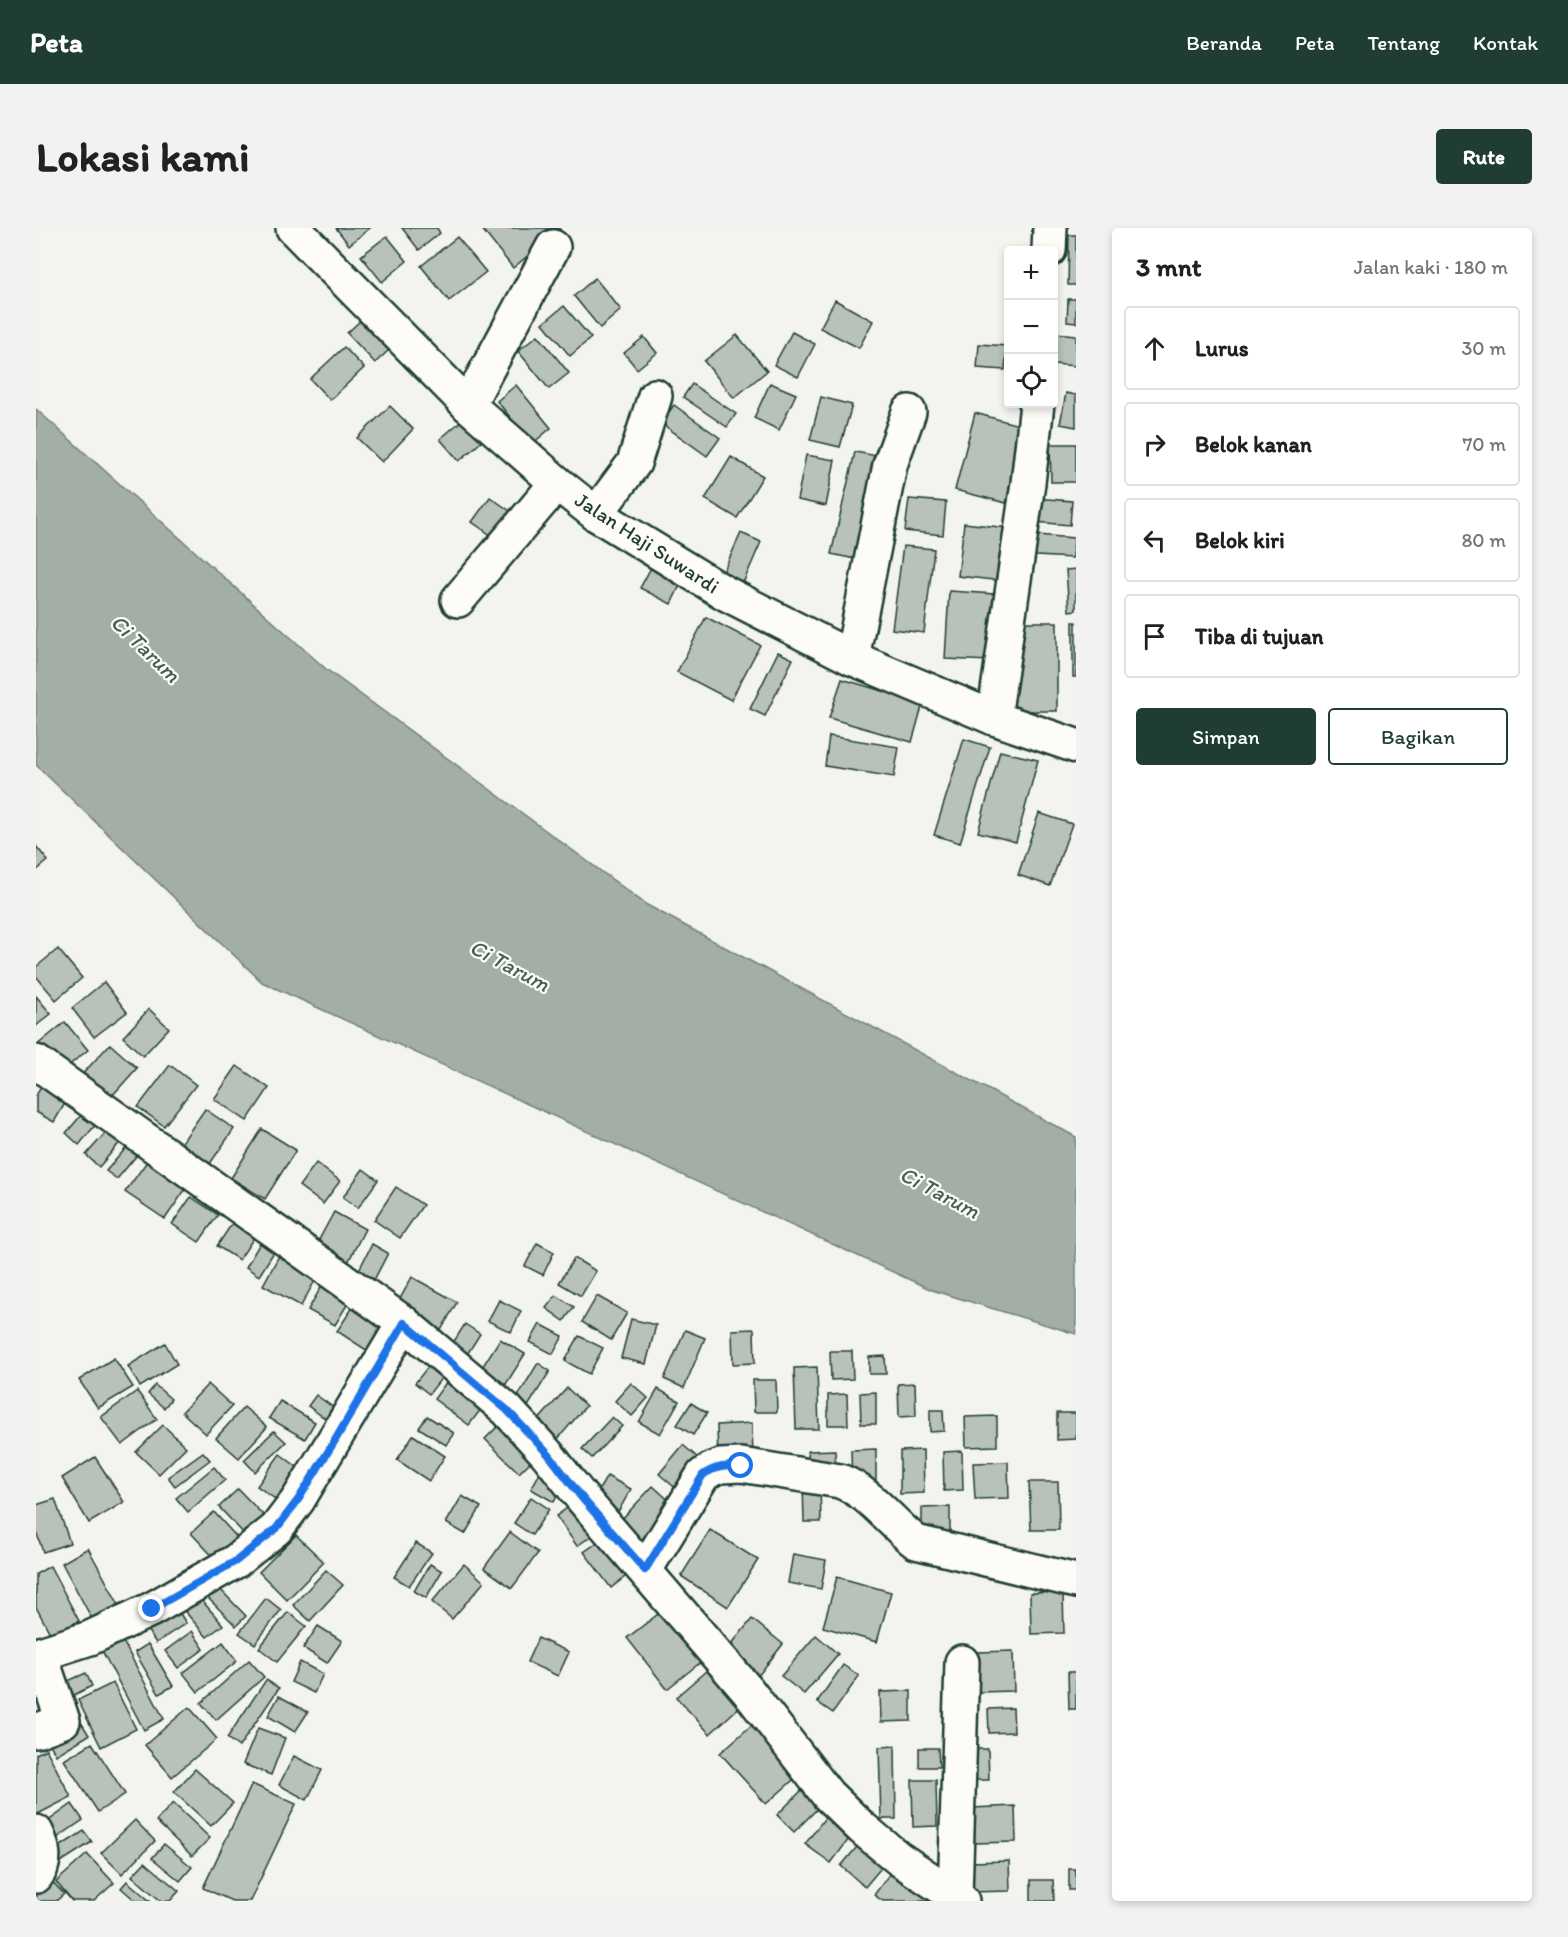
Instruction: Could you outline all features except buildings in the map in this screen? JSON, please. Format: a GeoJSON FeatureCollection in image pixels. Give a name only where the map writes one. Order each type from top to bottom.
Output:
{"type":"FeatureCollection","features":[{"type":"Feature","properties":{"kind":"street","name":"Jalan Haji Suwardi"},"geometry":{"type":"LineString","coordinates":[[293,228],[468,405],[596,514],[725,593],[852,658],[994,717],[1076,746]]}},
{"type":"Feature","properties":{"kind":"street"},"geometry":{"type":"LineString","coordinates":[[1048,246],[1050,228]]}},
{"type":"Feature","properties":{"kind":"street"},"geometry":{"type":"LineString","coordinates":[[468,405],[553,247]]}},
{"type":"Feature","properties":{"kind":"street"},"geometry":{"type":"LineString","coordinates":[[596,514],[634,463],[655,396]]}},
{"type":"Feature","properties":{"kind":"street"},"geometry":{"type":"LineString","coordinates":[[994,717],[1037,408]]}},
{"type":"Feature","properties":{"kind":"street"},"geometry":{"type":"LineString","coordinates":[[852,658],[890,465],[909,412]]}},
{"type":"Feature","properties":{"kind":"street"},"geometry":{"type":"LineString","coordinates":[[458,600],[557,483]]}},
{"type":"Feature","properties":{"kind":"street"},"geometry":{"type":"LineString","coordinates":[[36,1062],[404,1323],[507,1410],[549,1455],[582,1498],[748,1691],[828,1795],[889,1850],[958,1899]]}},
{"type":"Feature","properties":{"kind":"street"},"geometry":{"type":"LineString","coordinates":[[36,1731],[63,1721],[38,1649],[90,1638],[152,1609],[236,1561],[276,1529],[310,1481],[404,1323]]}},
{"type":"Feature","properties":{"kind":"street"},"geometry":{"type":"LineString","coordinates":[[645,1570],[703,1475],[721,1466],[741,1466],[840,1481],[866,1495],[916,1542],[1076,1581]]}},
{"type":"Feature","properties":{"kind":"street"},"geometry":{"type":"LineString","coordinates":[[958,1899],[963,1662]]}},
{"type":"Feature","properties":{"kind":"street"},"geometry":{"type":"LineString","coordinates":[[36,1832],[44,1852],[41,1870],[36,1876]]}},
{"type":"Feature","properties":{"kind":"water","name":"Ci Tarum"},"geometry":{"type":"Polygon","coordinates":[[[36,409],[326,669],[647,905],[1076,1137],[1076,1334],[932,1290],[262,982],[36,765],[36,409]]]}},
{"type":"Feature","properties":{"kind":"route"},"geometry":{"type":"LineString","coordinates":[[152,1609],[236,1561],[276,1529],[298,1500],[404,1323],[507,1410],[549,1455],[582,1498],[645,1570],[703,1475],[721,1466],[741,1466]]}}]}
